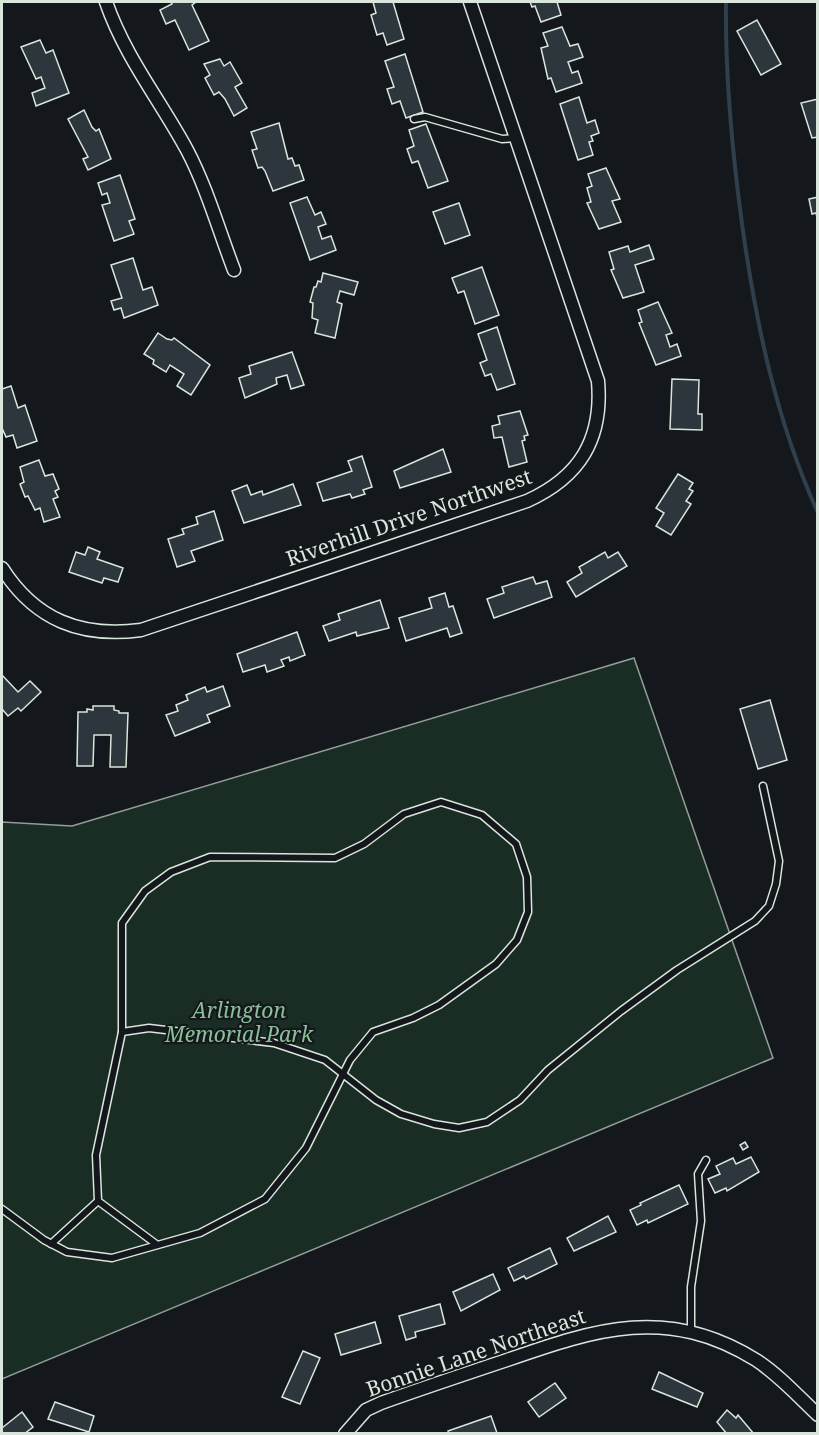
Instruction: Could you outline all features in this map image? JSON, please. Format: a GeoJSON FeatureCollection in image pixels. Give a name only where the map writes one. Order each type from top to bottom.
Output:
{"type":"FeatureCollection","features":[{"type":"Feature","properties":{"kind":"street"},"geometry":{"type":"LineString","coordinates":[[106,2],[116,32],[132,63],[188,153],[234,270]]}},
{"type":"Feature","properties":{"kind":"street","name":"Riverhill Drive Northwest"},"geometry":{"type":"LineString","coordinates":[[2,568],[11,583],[36,608],[61,622],[86,631],[114,633],[141,630],[527,501],[559,483],[584,456],[592,439],[599,403],[598,381],[470,2]]}},
{"type":"Feature","properties":{"kind":"street","name":"Bonnie Lane Northeast"},"geometry":{"type":"LineString","coordinates":[[345,1434],[366,1410],[381,1403],[574,1337],[633,1326],[666,1328],[692,1333],[730,1347],[757,1361],[818,1414]]}},
{"type":"Feature","properties":{"kind":"lane"},"geometry":{"type":"LineString","coordinates":[[414,119],[425,117],[502,139],[516,138]]}},
{"type":"Feature","properties":{"kind":"lane"},"geometry":{"type":"LineString","coordinates":[[122,1032],[149,1028],[274,1043],[325,1060],[376,1100],[401,1114],[434,1124],[472,1127],[497,1117],[520,1100],[548,1070],[621,1011],[676,970],[755,921],[769,906],[776,884],[778,861],[763,786]]}},
{"type":"Feature","properties":{"kind":"lane"},"geometry":{"type":"LineString","coordinates":[[2,1209],[51,1244],[67,1252],[112,1257],[200,1233],[265,1199],[306,1149],[350,1060],[373,1032],[413,1018],[439,1005],[496,964],[517,940],[528,912],[526,877],[516,844],[482,815],[441,801],[404,814],[364,844],[335,858],[210,857],[171,872],[145,891],[122,923],[122,1032],[96,1155],[98,1201]]}},
{"type":"Feature","properties":{"kind":"lane"},"geometry":{"type":"LineString","coordinates":[[692,1333],[691,1287],[701,1221],[698,1174],[706,1160]]}},
{"type":"Feature","properties":{"kind":"lane"},"geometry":{"type":"LineString","coordinates":[[98,1201],[156,1244]]}},
{"type":"Feature","properties":{"kind":"lane"},"geometry":{"type":"LineString","coordinates":[[51,1244],[98,1201]]}},
{"type":"Feature","properties":{"kind":"green space","name":"Arlington Memorial Park"},"geometry":{"type":"Polygon","coordinates":[[[634,658],[773,1058],[2,1379],[2,822],[72,826],[634,658]]]}},
{"type":"Feature","properties":{"kind":"building"},"geometry":{"type":"Polygon","coordinates":[[[171,2],[196,2],[192,5],[209,41],[189,50],[175,20],[166,24],[160,10],[172,4],[171,2]]]}},
{"type":"Feature","properties":{"kind":"building"},"geometry":{"type":"Polygon","coordinates":[[[373,2],[393,2],[404,39],[387,45],[383,33],[377,35],[371,15],[376,13],[373,2]]]}},
{"type":"Feature","properties":{"kind":"building"},"geometry":{"type":"Polygon","coordinates":[[[530,2],[557,2],[561,15],[541,22],[535,6],[532,7],[530,2]]]}},
{"type":"Feature","properties":{"kind":"building"},"geometry":{"type":"Polygon","coordinates":[[[757,20],[781,64],[761,75],[737,31],[757,20]]]}},
{"type":"Feature","properties":{"kind":"building"},"geometry":{"type":"Polygon","coordinates":[[[562,27],[570,46],[578,44],[583,57],[568,62],[572,73],[578,71],[582,83],[556,92],[551,78],[548,79],[541,48],[548,46],[543,33],[562,27]]]}},
{"type":"Feature","properties":{"kind":"building"},"geometry":{"type":"Polygon","coordinates":[[[40,40],[46,53],[53,50],[69,93],[36,106],[32,93],[45,88],[41,77],[36,79],[21,47],[40,40]]]}},
{"type":"Feature","properties":{"kind":"building"},"geometry":{"type":"Polygon","coordinates":[[[405,54],[423,112],[406,118],[400,101],[392,104],[387,89],[394,87],[385,61],[405,54]]]}},
{"type":"Feature","properties":{"kind":"building"},"geometry":{"type":"Polygon","coordinates":[[[220,59],[224,66],[230,62],[242,83],[235,87],[247,108],[234,116],[219,92],[214,95],[205,78],[210,75],[204,64],[220,59]]]}},
{"type":"Feature","properties":{"kind":"building"},"geometry":{"type":"Polygon","coordinates":[[[579,97],[587,123],[595,120],[599,133],[591,136],[593,141],[589,142],[593,155],[578,160],[560,104],[579,97]]]}},
{"type":"Feature","properties":{"kind":"building"},"geometry":{"type":"Polygon","coordinates":[[[818,99],[818,137],[812,138],[801,103],[818,99]]]}},
{"type":"Feature","properties":{"kind":"building"},"geometry":{"type":"Polygon","coordinates":[[[84,110],[92,127],[96,131],[99,129],[111,159],[88,170],[83,159],[88,157],[68,119],[84,110]]]}},
{"type":"Feature","properties":{"kind":"building"},"geometry":{"type":"Polygon","coordinates":[[[279,123],[288,159],[292,158],[295,166],[299,165],[304,180],[273,191],[265,171],[262,167],[258,168],[252,150],[257,149],[251,132],[279,123]]]}},
{"type":"Feature","properties":{"kind":"building"},"geometry":{"type":"Polygon","coordinates":[[[426,124],[448,181],[428,188],[418,161],[412,163],[407,149],[414,146],[409,130],[426,124]]]}},
{"type":"Feature","properties":{"kind":"building"},"geometry":{"type":"Polygon","coordinates":[[[606,168],[620,199],[612,201],[621,222],[599,229],[587,203],[591,202],[587,188],[592,186],[588,174],[606,168]]]}},
{"type":"Feature","properties":{"kind":"building"},"geometry":{"type":"Polygon","coordinates":[[[120,175],[135,219],[129,221],[134,234],[114,241],[102,205],[110,203],[107,193],[102,195],[98,183],[120,175]]]}},
{"type":"Feature","properties":{"kind":"building"},"geometry":{"type":"Polygon","coordinates":[[[307,197],[315,215],[321,212],[326,224],[318,227],[322,239],[331,236],[336,250],[310,260],[290,203],[307,197]]]}},
{"type":"Feature","properties":{"kind":"building"},"geometry":{"type":"Polygon","coordinates":[[[818,197],[818,221],[816,213],[812,214],[809,199],[818,197]]]}},
{"type":"Feature","properties":{"kind":"building"},"geometry":{"type":"Polygon","coordinates":[[[459,203],[470,235],[445,244],[433,212],[459,203]]]}},
{"type":"Feature","properties":{"kind":"building"},"geometry":{"type":"Polygon","coordinates":[[[649,245],[654,259],[635,265],[644,292],[623,298],[611,270],[614,269],[609,252],[628,246],[630,252],[649,245]]]}},
{"type":"Feature","properties":{"kind":"building"},"geometry":{"type":"Polygon","coordinates":[[[133,258],[143,290],[152,287],[158,305],[124,318],[121,308],[114,310],[111,301],[122,298],[111,265],[133,258]]]}},
{"type":"Feature","properties":{"kind":"building"},"geometry":{"type":"Polygon","coordinates":[[[482,267],[499,315],[475,324],[464,291],[458,293],[452,278],[482,267]]]}},
{"type":"Feature","properties":{"kind":"building"},"geometry":{"type":"Polygon","coordinates":[[[323,273],[358,282],[354,295],[340,291],[337,302],[342,304],[335,338],[315,333],[318,320],[312,318],[313,303],[310,302],[314,287],[318,281],[321,282],[323,273]]]}},
{"type":"Feature","properties":{"kind":"building"},"geometry":{"type":"Polygon","coordinates":[[[658,302],[672,333],[666,335],[670,347],[677,344],[681,356],[656,365],[639,323],[642,322],[638,310],[658,302]]]}},
{"type":"Feature","properties":{"kind":"building"},"geometry":{"type":"Polygon","coordinates":[[[497,327],[515,384],[497,390],[491,374],[485,376],[480,363],[487,360],[478,334],[497,327]]]}},
{"type":"Feature","properties":{"kind":"building"},"geometry":{"type":"Polygon","coordinates":[[[158,333],[167,339],[174,338],[210,365],[191,395],[177,386],[184,374],[170,365],[166,372],[153,364],[154,360],[144,354],[158,333]]]}},
{"type":"Feature","properties":{"kind":"building"},"geometry":{"type":"Polygon","coordinates":[[[292,352],[304,385],[291,389],[287,375],[276,378],[277,384],[245,398],[239,378],[251,374],[249,366],[292,352]]]}},
{"type":"Feature","properties":{"kind":"building"},"geometry":{"type":"Polygon","coordinates":[[[672,379],[699,380],[698,414],[702,414],[702,430],[670,429],[672,379]]]}},
{"type":"Feature","properties":{"kind":"building"},"geometry":{"type":"Polygon","coordinates":[[[11,386],[18,408],[25,405],[37,441],[17,448],[13,435],[6,437],[2,428],[2,389],[11,386]]]}},
{"type":"Feature","properties":{"kind":"building"},"geometry":{"type":"Polygon","coordinates":[[[520,411],[528,435],[524,436],[525,440],[522,441],[527,462],[509,467],[502,437],[494,438],[492,426],[500,424],[498,416],[520,411]]]}},
{"type":"Feature","properties":{"kind":"building"},"geometry":{"type":"Polygon","coordinates":[[[443,449],[451,472],[400,488],[394,471],[443,449]]]}},
{"type":"Feature","properties":{"kind":"building"},"geometry":{"type":"Polygon","coordinates":[[[362,456],[372,487],[363,490],[365,494],[352,498],[350,494],[323,501],[317,483],[352,471],[348,461],[362,456]]]}},
{"type":"Feature","properties":{"kind":"building"},"geometry":{"type":"Polygon","coordinates":[[[39,460],[45,476],[53,474],[59,489],[55,491],[58,497],[53,499],[60,517],[44,522],[40,508],[35,510],[28,496],[25,497],[20,484],[24,482],[20,467],[39,460]]]}},
{"type":"Feature","properties":{"kind":"building"},"geometry":{"type":"Polygon","coordinates":[[[678,474],[693,483],[689,489],[693,491],[686,501],[691,504],[671,535],[656,526],[664,513],[656,508],[678,474]]]}},
{"type":"Feature","properties":{"kind":"building"},"geometry":{"type":"Polygon","coordinates":[[[293,484],[301,505],[244,523],[232,491],[247,485],[251,495],[262,491],[263,495],[293,484]]]}},
{"type":"Feature","properties":{"kind":"building"},"geometry":{"type":"Polygon","coordinates":[[[214,511],[223,540],[191,551],[195,561],[177,567],[168,539],[184,534],[182,529],[198,524],[196,517],[214,511]]]}},
{"type":"Feature","properties":{"kind":"building"},"geometry":{"type":"Polygon","coordinates":[[[88,547],[100,552],[97,559],[123,568],[118,582],[104,578],[102,583],[69,572],[76,552],[85,555],[88,547]]]}},
{"type":"Feature","properties":{"kind":"building"},"geometry":{"type":"Polygon","coordinates":[[[605,552],[608,558],[618,552],[627,566],[576,597],[567,582],[582,573],[579,567],[605,552]]]}},
{"type":"Feature","properties":{"kind":"building"},"geometry":{"type":"Polygon","coordinates":[[[533,577],[536,584],[547,581],[552,597],[494,618],[487,599],[504,593],[502,587],[533,577]]]}},
{"type":"Feature","properties":{"kind":"building"},"geometry":{"type":"Polygon","coordinates":[[[445,593],[449,607],[453,606],[462,633],[450,637],[447,628],[406,641],[399,618],[432,608],[429,598],[445,593]]]}},
{"type":"Feature","properties":{"kind":"building"},"geometry":{"type":"Polygon","coordinates":[[[380,600],[389,628],[357,636],[356,632],[329,641],[323,626],[340,620],[338,614],[380,600]]]}},
{"type":"Feature","properties":{"kind":"building"},"geometry":{"type":"Polygon","coordinates":[[[297,632],[305,655],[290,661],[289,657],[281,660],[284,666],[267,672],[265,665],[243,672],[237,654],[297,632]]]}},
{"type":"Feature","properties":{"kind":"building"},"geometry":{"type":"Polygon","coordinates":[[[2,675],[18,692],[30,681],[41,692],[21,711],[18,708],[8,716],[2,709],[2,675]]]}},
{"type":"Feature","properties":{"kind":"building"},"geometry":{"type":"Polygon","coordinates":[[[223,686],[230,706],[207,715],[210,722],[175,736],[166,715],[178,711],[176,705],[188,700],[186,695],[205,687],[207,692],[223,686]]]}},
{"type":"Feature","properties":{"kind":"building"},"geometry":{"type":"Polygon","coordinates":[[[770,700],[787,760],[758,769],[740,709],[770,700]]]}},
{"type":"Feature","properties":{"kind":"building"},"geometry":{"type":"Polygon","coordinates":[[[93,706],[114,706],[114,710],[119,713],[128,713],[126,767],[110,767],[111,735],[94,735],[93,766],[77,766],[78,712],[93,710],[93,706]]]}},
{"type":"Feature","properties":{"kind":"building"},"geometry":{"type":"Polygon","coordinates":[[[745,1142],[748,1147],[743,1150],[740,1145],[745,1142]]]}},
{"type":"Feature","properties":{"kind":"building"},"geometry":{"type":"Polygon","coordinates":[[[751,1157],[759,1172],[727,1191],[726,1188],[715,1193],[708,1179],[720,1174],[716,1166],[733,1158],[736,1164],[751,1157]]]}},
{"type":"Feature","properties":{"kind":"building"},"geometry":{"type":"Polygon","coordinates":[[[679,1185],[688,1204],[648,1223],[647,1220],[637,1225],[630,1210],[679,1185]]]}},
{"type":"Feature","properties":{"kind":"building"},"geometry":{"type":"Polygon","coordinates":[[[608,1216],[616,1232],[574,1251],[567,1238],[608,1216]]]}},
{"type":"Feature","properties":{"kind":"building"},"geometry":{"type":"Polygon","coordinates":[[[550,1248],[557,1264],[526,1279],[524,1276],[514,1281],[508,1268],[550,1248]]]}},
{"type":"Feature","properties":{"kind":"building"},"geometry":{"type":"Polygon","coordinates":[[[493,1274],[500,1290],[461,1311],[453,1292],[493,1274]]]}},
{"type":"Feature","properties":{"kind":"building"},"geometry":{"type":"Polygon","coordinates":[[[440,1304],[445,1324],[415,1332],[416,1337],[406,1340],[399,1316],[440,1304]]]}},
{"type":"Feature","properties":{"kind":"building"},"geometry":{"type":"Polygon","coordinates":[[[375,1322],[381,1343],[341,1355],[335,1334],[375,1322]]]}},
{"type":"Feature","properties":{"kind":"building"},"geometry":{"type":"Polygon","coordinates":[[[303,1351],[320,1358],[300,1404],[282,1397],[303,1351]]]}},
{"type":"Feature","properties":{"kind":"building"},"geometry":{"type":"Polygon","coordinates":[[[659,1372],[703,1393],[697,1407],[652,1389],[659,1372]]]}},
{"type":"Feature","properties":{"kind":"building"},"geometry":{"type":"Polygon","coordinates":[[[555,1383],[566,1398],[539,1417],[528,1402],[555,1383]]]}},
{"type":"Feature","properties":{"kind":"building"},"geometry":{"type":"Polygon","coordinates":[[[55,1402],[94,1416],[89,1432],[48,1419],[55,1402]]]}},
{"type":"Feature","properties":{"kind":"building"},"geometry":{"type":"Polygon","coordinates":[[[727,1410],[736,1418],[738,1415],[754,1434],[727,1434],[717,1422],[727,1410]]]}},
{"type":"Feature","properties":{"kind":"building"},"geometry":{"type":"Polygon","coordinates":[[[22,1412],[33,1427],[24,1434],[2,1434],[2,1428],[22,1412]]]}},
{"type":"Feature","properties":{"kind":"building"},"geometry":{"type":"Polygon","coordinates":[[[491,1416],[497,1433],[449,1434],[448,1431],[491,1416]]]}},
{"type":"Feature","properties":{"kind":"waterway"},"geometry":{"type":"LineString","coordinates":[[726,2],[732,141],[754,298],[779,407],[790,443],[818,513]]}}]}
